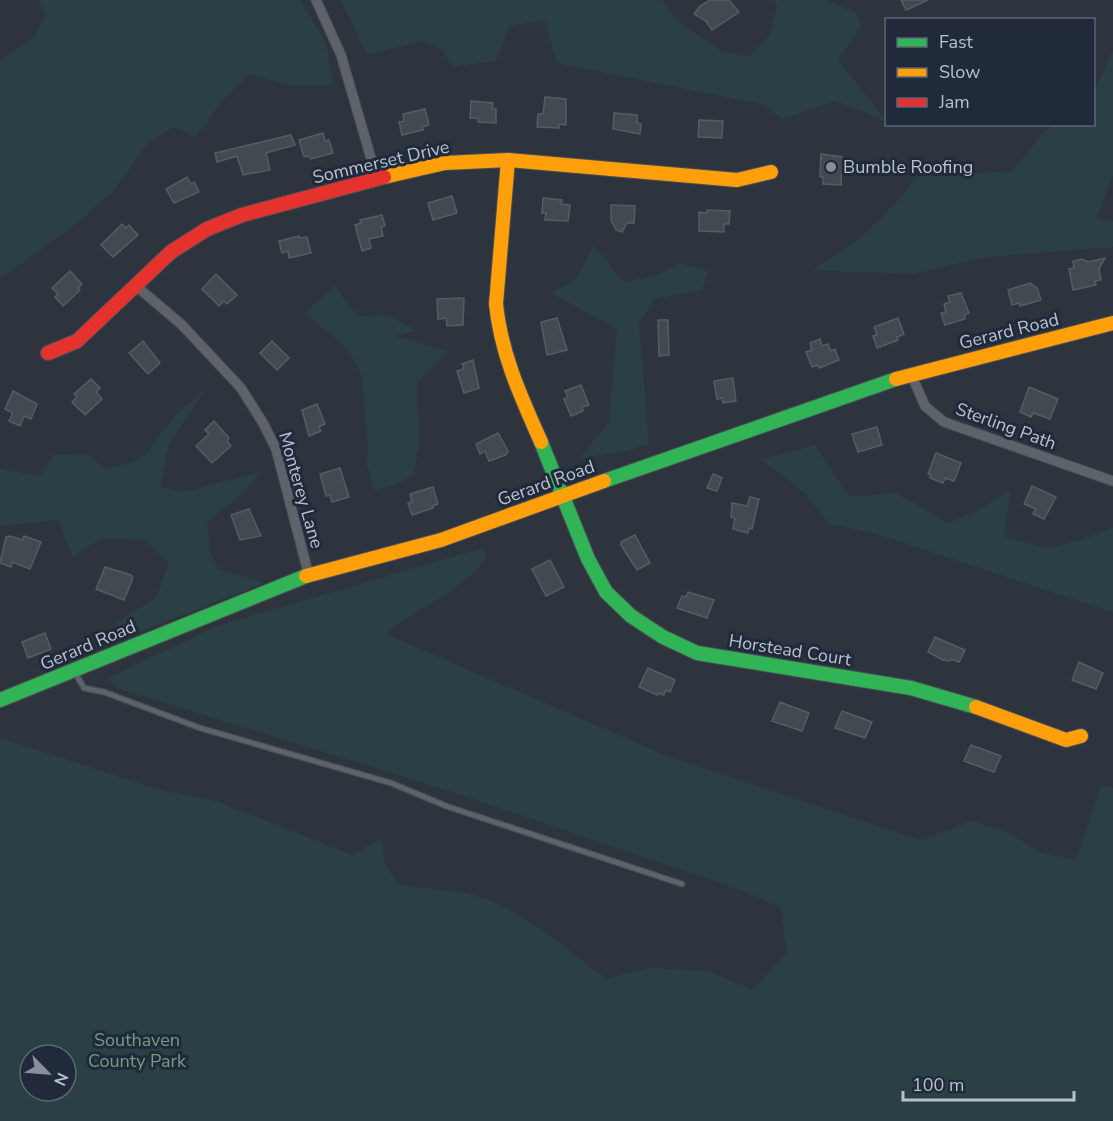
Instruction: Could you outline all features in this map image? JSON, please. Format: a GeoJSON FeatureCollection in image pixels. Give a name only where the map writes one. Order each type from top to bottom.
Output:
{"type":"FeatureCollection","features":[{"type":"Feature","properties":{"kind":"street"},"geometry":{"type":"LineString","coordinates":[[316,0],[341,55],[377,179]]}},
{"type":"Feature","properties":{"kind":"street","name":"Sommerset Drive"},"geometry":{"type":"LineString","coordinates":[[48,353],[77,340],[171,252],[207,230],[242,215],[377,179],[445,163],[508,160],[661,176],[738,180],[771,172]]}},
{"type":"Feature","properties":{"kind":"street","name":"Horstead Court"},"geometry":{"type":"LineString","coordinates":[[508,160],[496,304],[498,326],[509,370],[565,497],[588,559],[606,592],[647,626],[697,653],[911,688],[956,699],[1066,740],[1081,736]]}},
{"type":"Feature","properties":{"kind":"street","name":"Monterey Lane"},"geometry":{"type":"LineString","coordinates":[[135,285],[182,325],[204,348],[241,388],[263,423],[276,449],[309,576]]}},
{"type":"Feature","properties":{"kind":"street","name":"Gerard Road"},"geometry":{"type":"LineString","coordinates":[[0,700],[309,576],[441,540],[565,497],[634,469],[911,374],[1113,323]]}},
{"type":"Feature","properties":{"kind":"street","name":"Sterling Path"},"geometry":{"type":"LineString","coordinates":[[911,374],[925,406],[944,422],[1113,481]]}},
{"type":"Feature","properties":{"kind":"lane"},"geometry":{"type":"LineString","coordinates":[[74,671],[84,688],[104,692],[200,728],[391,783],[446,806],[682,884]]}},
{"type":"Feature","properties":{"kind":"green space"},"geometry":{"type":"Polygon","coordinates":[[[39,0],[300,0],[326,43],[333,85],[287,85],[250,74],[225,98],[196,136],[173,127],[147,144],[111,194],[59,237],[0,278],[0,61],[34,38],[45,16],[39,0]]]}},
{"type":"Feature","properties":{"kind":"green space"},"geometry":{"type":"Polygon","coordinates":[[[341,0],[662,0],[677,21],[721,51],[749,57],[770,35],[777,7],[774,0],[826,0],[856,13],[861,25],[838,60],[885,121],[835,101],[782,119],[765,105],[557,63],[545,20],[509,26],[496,61],[452,67],[443,50],[421,41],[367,55],[341,0]]]}},
{"type":"Feature","properties":{"kind":"green space"},"geometry":{"type":"Polygon","coordinates":[[[1113,51],[1113,175],[1097,218],[1113,222],[1113,247],[987,257],[912,274],[811,270],[841,252],[869,230],[906,191],[916,177],[1013,171],[1038,138],[1051,126],[1095,126],[1095,89],[1113,51]]]}},
{"type":"Feature","properties":{"kind":"green space"},"geometry":{"type":"Polygon","coordinates":[[[593,245],[624,282],[655,276],[680,263],[709,271],[702,290],[654,299],[639,323],[649,444],[622,452],[580,458],[609,422],[617,329],[551,293],[576,280],[593,245]]]}},
{"type":"Feature","properties":{"kind":"green space"},"geometry":{"type":"Polygon","coordinates":[[[335,286],[357,316],[388,315],[416,331],[395,336],[448,351],[417,382],[419,442],[414,475],[393,486],[374,490],[367,464],[368,446],[362,376],[348,349],[305,313],[335,286]]]}},
{"type":"Feature","properties":{"kind":"green space"},"geometry":{"type":"Polygon","coordinates":[[[208,387],[169,443],[161,487],[184,492],[262,472],[240,495],[207,522],[210,552],[218,569],[264,583],[123,638],[115,624],[156,598],[169,563],[146,540],[101,538],[73,557],[58,520],[0,526],[0,469],[40,476],[54,455],[87,454],[105,468],[133,462],[148,451],[176,415],[208,387]]]}},
{"type":"Feature","properties":{"kind":"green space"},"geometry":{"type":"Polygon","coordinates":[[[815,445],[849,497],[896,493],[948,523],[981,509],[1011,489],[1004,537],[1048,548],[1081,540],[1113,528],[1113,612],[877,534],[829,524],[806,494],[761,459],[815,445]]]}},
{"type":"Feature","properties":{"kind":"green space","name":"Southaven County Park"},"geometry":{"type":"Polygon","coordinates":[[[483,548],[486,556],[468,578],[386,634],[669,757],[921,840],[972,821],[1009,833],[1041,853],[1076,860],[1101,785],[1113,788],[1113,1121],[0,1121],[0,738],[157,789],[216,801],[352,855],[382,839],[384,862],[399,885],[464,893],[508,909],[559,943],[606,979],[649,968],[708,971],[753,990],[787,952],[781,907],[743,891],[453,792],[117,688],[108,678],[217,626],[483,548]]]}},
{"type":"Feature","properties":{"kind":"building"},"geometry":{"type":"Polygon","coordinates":[[[710,0],[729,0],[739,12],[712,30],[706,21],[694,14],[700,6],[710,0]]]}},
{"type":"Feature","properties":{"kind":"building"},"geometry":{"type":"Polygon","coordinates":[[[901,0],[928,0],[906,10],[901,0]]]}},
{"type":"Feature","properties":{"kind":"building"},"geometry":{"type":"Polygon","coordinates":[[[545,97],[566,99],[566,125],[559,124],[559,128],[537,127],[538,114],[543,114],[545,97]]]}},
{"type":"Feature","properties":{"kind":"building"},"geometry":{"type":"Polygon","coordinates":[[[471,101],[493,103],[492,108],[496,109],[496,123],[478,122],[478,118],[470,118],[471,101]]]}},
{"type":"Feature","properties":{"kind":"building"},"geometry":{"type":"Polygon","coordinates":[[[425,109],[429,125],[422,127],[423,130],[402,135],[399,122],[404,121],[403,114],[425,109]]]}},
{"type":"Feature","properties":{"kind":"building"},"geometry":{"type":"Polygon","coordinates":[[[614,113],[637,115],[637,123],[641,124],[640,134],[613,129],[614,113]]]}},
{"type":"Feature","properties":{"kind":"building"},"geometry":{"type":"Polygon","coordinates":[[[699,120],[723,121],[722,138],[698,137],[699,120]]]}},
{"type":"Feature","properties":{"kind":"building"},"geometry":{"type":"Polygon","coordinates":[[[323,133],[325,141],[329,140],[333,153],[311,159],[309,156],[304,157],[299,140],[323,133]]]}},
{"type":"Feature","properties":{"kind":"building"},"geometry":{"type":"Polygon","coordinates":[[[291,135],[295,145],[266,153],[270,170],[243,175],[237,156],[217,162],[215,153],[291,135]]]}},
{"type":"Feature","properties":{"kind":"building","name":"Bumble Roofing"},"geometry":{"type":"Polygon","coordinates":[[[821,154],[842,157],[841,185],[823,184],[823,177],[820,177],[821,154]]]}},
{"type":"Feature","properties":{"kind":"building"},"geometry":{"type":"Polygon","coordinates":[[[187,177],[191,184],[194,182],[199,192],[174,203],[166,189],[187,177]]]}},
{"type":"Feature","properties":{"kind":"building"},"geometry":{"type":"Polygon","coordinates":[[[452,196],[457,213],[433,220],[428,203],[452,196]]]}},
{"type":"Feature","properties":{"kind":"building"},"geometry":{"type":"Polygon","coordinates":[[[543,198],[562,200],[561,204],[570,205],[568,221],[545,220],[546,213],[542,213],[543,198]]]}},
{"type":"Feature","properties":{"kind":"building"},"geometry":{"type":"Polygon","coordinates":[[[611,205],[635,206],[634,223],[627,223],[622,232],[616,230],[611,220],[611,205]]]}},
{"type":"Feature","properties":{"kind":"building"},"geometry":{"type":"Polygon","coordinates":[[[707,210],[730,211],[729,224],[724,224],[724,232],[699,231],[699,212],[707,213],[707,210]]]}},
{"type":"Feature","properties":{"kind":"building"},"geometry":{"type":"Polygon","coordinates":[[[382,215],[385,226],[381,227],[383,236],[369,239],[371,248],[362,251],[355,225],[361,223],[360,220],[382,215]]]}},
{"type":"Feature","properties":{"kind":"building"},"geometry":{"type":"Polygon","coordinates":[[[122,224],[126,228],[129,225],[138,235],[113,257],[101,245],[122,224]]]}},
{"type":"Feature","properties":{"kind":"building"},"geometry":{"type":"Polygon","coordinates":[[[299,236],[299,238],[307,237],[311,253],[289,258],[288,251],[282,253],[279,241],[299,236]]]}},
{"type":"Feature","properties":{"kind":"building"},"geometry":{"type":"Polygon","coordinates":[[[1105,258],[1099,269],[1101,280],[1095,281],[1096,285],[1073,290],[1069,269],[1074,268],[1073,261],[1082,259],[1088,262],[1105,258]]]}},
{"type":"Feature","properties":{"kind":"building"},"geometry":{"type":"Polygon","coordinates":[[[70,271],[82,284],[78,288],[80,290],[63,306],[55,297],[58,294],[52,288],[70,271]]]}},
{"type":"Feature","properties":{"kind":"building"},"geometry":{"type":"Polygon","coordinates":[[[216,274],[237,295],[227,304],[224,301],[219,306],[202,289],[216,274]]]}},
{"type":"Feature","properties":{"kind":"building"},"geometry":{"type":"Polygon","coordinates":[[[1030,283],[1037,288],[1041,300],[1020,306],[1019,303],[1012,305],[1008,290],[1030,283]]]}},
{"type":"Feature","properties":{"kind":"building"},"geometry":{"type":"Polygon","coordinates":[[[961,293],[969,313],[965,314],[965,319],[945,325],[941,313],[946,312],[944,304],[950,302],[948,296],[961,293]]]}},
{"type":"Feature","properties":{"kind":"building"},"geometry":{"type":"Polygon","coordinates":[[[464,298],[463,325],[447,326],[446,318],[438,319],[437,299],[464,298]]]}},
{"type":"Feature","properties":{"kind":"building"},"geometry":{"type":"Polygon","coordinates":[[[557,318],[567,350],[547,355],[541,322],[557,318]]]}},
{"type":"Feature","properties":{"kind":"building"},"geometry":{"type":"Polygon","coordinates":[[[898,318],[904,334],[897,337],[898,340],[877,348],[873,336],[877,335],[874,327],[898,318]]]}},
{"type":"Feature","properties":{"kind":"building"},"geometry":{"type":"Polygon","coordinates":[[[658,320],[668,320],[669,355],[659,356],[658,320]]]}},
{"type":"Feature","properties":{"kind":"building"},"geometry":{"type":"Polygon","coordinates":[[[820,339],[822,346],[828,344],[831,351],[835,349],[839,360],[819,368],[818,365],[812,367],[806,352],[812,350],[810,343],[820,339]]]}},
{"type":"Feature","properties":{"kind":"building"},"geometry":{"type":"Polygon","coordinates":[[[143,341],[160,363],[148,374],[129,353],[143,341]]]}},
{"type":"Feature","properties":{"kind":"building"},"geometry":{"type":"Polygon","coordinates":[[[272,341],[289,358],[277,370],[260,353],[272,341]]]}},
{"type":"Feature","properties":{"kind":"building"},"geometry":{"type":"Polygon","coordinates":[[[473,360],[479,388],[464,393],[457,371],[464,369],[462,364],[473,360]]]}},
{"type":"Feature","properties":{"kind":"building"},"geometry":{"type":"Polygon","coordinates":[[[733,378],[736,401],[723,403],[722,398],[717,399],[714,381],[733,378]]]}},
{"type":"Feature","properties":{"kind":"building"},"geometry":{"type":"Polygon","coordinates":[[[91,379],[100,388],[96,392],[102,399],[85,415],[72,402],[77,397],[74,394],[91,379]]]}},
{"type":"Feature","properties":{"kind":"building"},"geometry":{"type":"Polygon","coordinates":[[[581,385],[589,405],[582,407],[583,411],[571,416],[564,399],[568,397],[565,391],[581,385]]]}},
{"type":"Feature","properties":{"kind":"building"},"geometry":{"type":"Polygon","coordinates":[[[1029,387],[1058,399],[1050,419],[1033,413],[1031,417],[1020,412],[1029,387]]]}},
{"type":"Feature","properties":{"kind":"building"},"geometry":{"type":"Polygon","coordinates":[[[13,391],[37,404],[31,419],[24,416],[20,426],[9,421],[13,413],[5,409],[13,391]]]}},
{"type":"Feature","properties":{"kind":"building"},"geometry":{"type":"Polygon","coordinates":[[[317,404],[325,424],[319,427],[321,431],[309,436],[302,410],[317,404]]]}},
{"type":"Feature","properties":{"kind":"building"},"geometry":{"type":"Polygon","coordinates":[[[214,421],[229,438],[227,441],[231,446],[212,463],[196,446],[209,434],[205,430],[214,421]]]}},
{"type":"Feature","properties":{"kind":"building"},"geometry":{"type":"Polygon","coordinates":[[[877,427],[882,445],[858,452],[852,434],[877,427]]]}},
{"type":"Feature","properties":{"kind":"building"},"geometry":{"type":"Polygon","coordinates":[[[498,433],[508,451],[506,455],[489,461],[485,451],[480,454],[476,444],[498,433]]]}},
{"type":"Feature","properties":{"kind":"building"},"geometry":{"type":"Polygon","coordinates":[[[936,453],[961,463],[954,481],[945,478],[943,483],[930,478],[931,475],[928,474],[936,453]]]}},
{"type":"Feature","properties":{"kind":"building"},"geometry":{"type":"Polygon","coordinates":[[[340,468],[349,497],[332,502],[330,495],[326,496],[320,474],[340,468]]]}},
{"type":"Feature","properties":{"kind":"building"},"geometry":{"type":"Polygon","coordinates":[[[713,474],[722,478],[717,491],[707,488],[713,474]]]}},
{"type":"Feature","properties":{"kind":"building"},"geometry":{"type":"Polygon","coordinates":[[[1032,486],[1056,497],[1044,519],[1033,514],[1036,509],[1024,504],[1032,486]]]}},
{"type":"Feature","properties":{"kind":"building"},"geometry":{"type":"Polygon","coordinates":[[[433,487],[438,504],[412,515],[408,503],[412,502],[410,494],[433,487]]]}},
{"type":"Feature","properties":{"kind":"building"},"geometry":{"type":"Polygon","coordinates":[[[750,497],[759,499],[752,529],[749,528],[748,533],[733,529],[735,518],[731,517],[732,503],[747,506],[750,497]]]}},
{"type":"Feature","properties":{"kind":"building"},"geometry":{"type":"Polygon","coordinates":[[[249,509],[261,536],[240,540],[231,515],[249,509]]]}},
{"type":"Feature","properties":{"kind":"building"},"geometry":{"type":"Polygon","coordinates":[[[635,535],[650,563],[637,570],[621,545],[621,542],[635,535]]]}},
{"type":"Feature","properties":{"kind":"building"},"geometry":{"type":"Polygon","coordinates":[[[24,536],[41,542],[30,569],[12,562],[11,567],[0,563],[6,537],[23,540],[24,536]]]}},
{"type":"Feature","properties":{"kind":"building"},"geometry":{"type":"Polygon","coordinates":[[[550,560],[564,587],[546,596],[532,569],[550,560]]]}},
{"type":"Feature","properties":{"kind":"building"},"geometry":{"type":"Polygon","coordinates":[[[105,567],[131,575],[133,578],[124,600],[96,589],[105,567]]]}},
{"type":"Feature","properties":{"kind":"building"},"geometry":{"type":"Polygon","coordinates":[[[688,592],[714,600],[707,618],[677,608],[682,596],[686,597],[688,592]]]}},
{"type":"Feature","properties":{"kind":"building"},"geometry":{"type":"Polygon","coordinates":[[[45,633],[51,649],[28,658],[22,642],[45,633]]]}},
{"type":"Feature","properties":{"kind":"building"},"geometry":{"type":"Polygon","coordinates":[[[935,637],[965,650],[959,662],[951,659],[950,661],[943,660],[928,652],[935,637]]]}},
{"type":"Feature","properties":{"kind":"building"},"geometry":{"type":"Polygon","coordinates":[[[1079,662],[1103,673],[1096,689],[1072,680],[1079,662]]]}},
{"type":"Feature","properties":{"kind":"building"},"geometry":{"type":"Polygon","coordinates":[[[648,668],[675,680],[670,692],[666,690],[664,695],[658,693],[657,695],[639,687],[648,668]]]}},
{"type":"Feature","properties":{"kind":"building"},"geometry":{"type":"Polygon","coordinates":[[[780,702],[809,713],[802,731],[772,721],[780,702]]]}},
{"type":"Feature","properties":{"kind":"building"},"geometry":{"type":"Polygon","coordinates":[[[842,711],[872,722],[865,738],[835,728],[842,711]]]}},
{"type":"Feature","properties":{"kind":"building"},"geometry":{"type":"Polygon","coordinates":[[[971,745],[1001,756],[994,772],[964,761],[971,745]]]}},
{"type":"Feature","properties":{"kind":"traffic: fast"},"geometry":{"type":"LineString","coordinates":[[604,481],[896,379]]}},
{"type":"Feature","properties":{"kind":"traffic: fast"},"geometry":{"type":"LineString","coordinates":[[541,442],[588,559],[606,592],[631,616],[663,637],[697,653],[911,688],[976,707]]}},
{"type":"Feature","properties":{"kind":"traffic: fast"},"geometry":{"type":"LineString","coordinates":[[0,700],[306,576]]}},
{"type":"Feature","properties":{"kind":"traffic: slow"},"geometry":{"type":"LineString","coordinates":[[508,160],[496,304],[507,358],[541,442]]}},
{"type":"Feature","properties":{"kind":"traffic: slow"},"geometry":{"type":"LineString","coordinates":[[384,177],[445,163],[508,160],[737,180],[771,172]]}},
{"type":"Feature","properties":{"kind":"traffic: slow"},"geometry":{"type":"LineString","coordinates":[[896,379],[1113,323]]}},
{"type":"Feature","properties":{"kind":"traffic: slow"},"geometry":{"type":"LineString","coordinates":[[306,576],[441,540],[604,481]]}},
{"type":"Feature","properties":{"kind":"traffic: slow"},"geometry":{"type":"LineString","coordinates":[[976,707],[1066,740],[1081,736]]}},
{"type":"Feature","properties":{"kind":"traffic: jam"},"geometry":{"type":"LineString","coordinates":[[48,353],[77,341],[171,252],[207,229],[242,215],[384,177]]}},
{"type":"Feature","properties":{"kind":"place","name":"Bumble Roofing"},"geometry":{"type":"Point","coordinates":[831,167]}}]}
